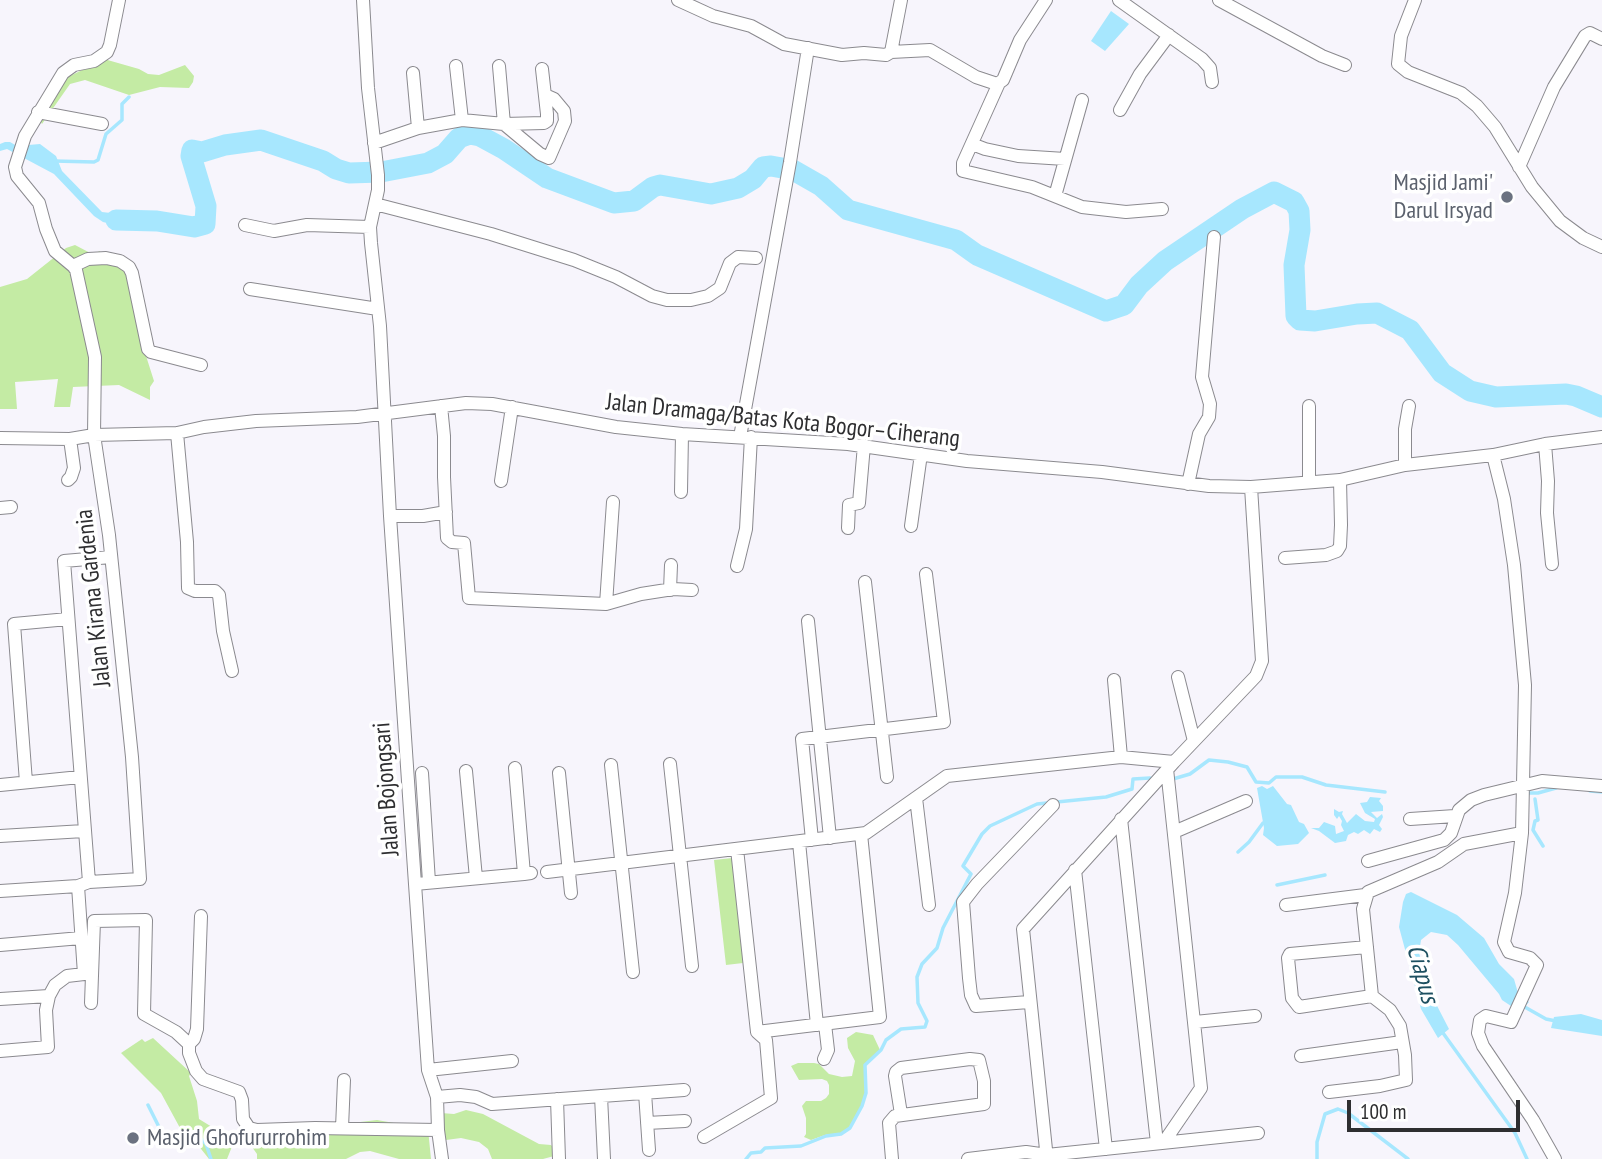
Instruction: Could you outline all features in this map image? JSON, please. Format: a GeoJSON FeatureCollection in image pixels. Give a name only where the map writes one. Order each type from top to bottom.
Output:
{"type":"FeatureCollection","features":[{"type":"Feature","properties":{"kind":"street"},"geometry":{"type":"LineString","coordinates":[[119,0],[107,51],[94,61],[69,68],[38,112],[16,161],[17,176],[39,203],[55,251],[73,266],[88,259],[106,258],[120,261],[129,267],[148,349],[201,365]]}},
{"type":"Feature","properties":{"kind":"street","name":"Jalan Bojongsari"},"geometry":{"type":"LineString","coordinates":[[363,0],[365,53],[378,175],[370,227],[378,309],[428,1070],[437,1097],[442,1159]]}},
{"type":"Feature","properties":{"kind":"street"},"geometry":{"type":"LineString","coordinates":[[678,0],[713,16],[751,26],[784,44],[842,55],[934,51],[976,77],[999,83]]}},
{"type":"Feature","properties":{"kind":"street"},"geometry":{"type":"LineString","coordinates":[[891,52],[901,0]]}},
{"type":"Feature","properties":{"kind":"street"},"geometry":{"type":"LineString","coordinates":[[1046,0],[1020,40],[999,83],[963,163],[963,171],[1031,187],[1075,205],[1090,208],[1126,212],[1162,209]]}},
{"type":"Feature","properties":{"kind":"street"},"geometry":{"type":"LineString","coordinates":[[1119,0],[1202,59],[1210,68],[1212,82]]}},
{"type":"Feature","properties":{"kind":"street"},"geometry":{"type":"LineString","coordinates":[[1219,0],[1322,56],[1345,65]]}},
{"type":"Feature","properties":{"kind":"street"},"geometry":{"type":"LineString","coordinates":[[1415,0],[1401,36],[1398,64],[1408,72],[1447,86],[1469,99],[1494,127],[1532,187],[1560,221],[1583,239],[1602,247]]}},
{"type":"Feature","properties":{"kind":"street"},"geometry":{"type":"LineString","coordinates":[[1519,167],[1562,71],[1587,34],[1602,39]]}},
{"type":"Feature","properties":{"kind":"street"},"geometry":{"type":"LineString","coordinates":[[1120,110],[1169,35]]}},
{"type":"Feature","properties":{"kind":"street"},"geometry":{"type":"LineString","coordinates":[[737,566],[746,528],[745,437],[808,48]]}},
{"type":"Feature","properties":{"kind":"street"},"geometry":{"type":"LineString","coordinates":[[456,66],[463,120]]}},
{"type":"Feature","properties":{"kind":"street"},"geometry":{"type":"LineString","coordinates":[[499,66],[504,124],[540,154],[549,158],[565,121],[564,111],[554,99],[545,95]]}},
{"type":"Feature","properties":{"kind":"street"},"geometry":{"type":"LineString","coordinates":[[542,69],[547,121]]}},
{"type":"Feature","properties":{"kind":"street"},"geometry":{"type":"LineString","coordinates":[[413,73],[418,128]]}},
{"type":"Feature","properties":{"kind":"street"},"geometry":{"type":"LineString","coordinates":[[1055,196],[1082,100]]}},
{"type":"Feature","properties":{"kind":"street"},"geometry":{"type":"LineString","coordinates":[[38,112],[102,124]]}},
{"type":"Feature","properties":{"kind":"street"},"geometry":{"type":"LineString","coordinates":[[374,148],[418,128],[463,120],[504,124],[565,121]]}},
{"type":"Feature","properties":{"kind":"street"},"geometry":{"type":"LineString","coordinates":[[972,144],[1018,156],[1065,159]]}},
{"type":"Feature","properties":{"kind":"street"},"geometry":{"type":"LineString","coordinates":[[375,204],[491,234],[573,260],[616,276],[652,296],[667,300],[691,300],[708,296],[720,288],[730,263],[738,257],[756,258]]}},
{"type":"Feature","properties":{"kind":"street"},"geometry":{"type":"LineString","coordinates":[[245,225],[274,231],[307,225],[370,227]]}},
{"type":"Feature","properties":{"kind":"street"},"geometry":{"type":"LineString","coordinates":[[1188,484],[1199,433],[1209,417],[1210,404],[1202,377],[1213,237]]}},
{"type":"Feature","properties":{"kind":"street","name":"Jalan Kirana Gardenia"},"geometry":{"type":"LineString","coordinates":[[73,266],[79,280],[95,356],[94,435],[111,557],[132,757],[141,879],[83,884]]}},
{"type":"Feature","properties":{"kind":"street"},"geometry":{"type":"LineString","coordinates":[[250,289],[378,309]]}},
{"type":"Feature","properties":{"kind":"street","name":"Jalan Dramaga/Batas Kota Bogor–Ciherang"},"geometry":{"type":"LineString","coordinates":[[0,438],[70,439],[94,435],[177,433],[257,421],[385,415],[466,403],[492,404],[616,427],[864,446],[967,461],[1102,472],[1188,484],[1251,487],[1340,480],[1405,465],[1493,455],[1545,444],[1602,437]]}},
{"type":"Feature","properties":{"kind":"street"},"geometry":{"type":"LineString","coordinates":[[1405,465],[1405,429],[1409,405]]}},
{"type":"Feature","properties":{"kind":"street"},"geometry":{"type":"LineString","coordinates":[[441,406],[447,538],[452,542],[464,544],[469,598],[606,604],[641,594],[692,590]]}},
{"type":"Feature","properties":{"kind":"street"},"geometry":{"type":"LineString","coordinates":[[1309,406],[1309,481]]}},
{"type":"Feature","properties":{"kind":"street"},"geometry":{"type":"LineString","coordinates":[[501,481],[512,407]]}},
{"type":"Feature","properties":{"kind":"street"},"geometry":{"type":"LineString","coordinates":[[177,433],[187,542],[188,588],[195,591],[215,591],[219,595],[223,631],[232,671]]}},
{"type":"Feature","properties":{"kind":"street"},"geometry":{"type":"LineString","coordinates":[[681,492],[682,434]]}},
{"type":"Feature","properties":{"kind":"street"},"geometry":{"type":"LineString","coordinates":[[68,480],[74,468],[70,439]]}},
{"type":"Feature","properties":{"kind":"street"},"geometry":{"type":"LineString","coordinates":[[1545,444],[1552,564]]}},
{"type":"Feature","properties":{"kind":"street"},"geometry":{"type":"LineString","coordinates":[[848,528],[849,505],[859,503],[864,446]]}},
{"type":"Feature","properties":{"kind":"street"},"geometry":{"type":"LineString","coordinates":[[911,526],[921,454]]}},
{"type":"Feature","properties":{"kind":"street"},"geometry":{"type":"LineString","coordinates":[[1493,455],[1504,499],[1519,609],[1526,699],[1522,833],[1515,894],[1504,942],[1509,952],[1537,963],[1509,1022],[1489,1016],[1482,1017],[1478,1033],[1483,1046],[1533,1120],[1555,1159]]}},
{"type":"Feature","properties":{"kind":"street"},"geometry":{"type":"LineString","coordinates":[[1285,558],[1326,555],[1337,551],[1341,525],[1340,480]]}},
{"type":"Feature","properties":{"kind":"street"},"geometry":{"type":"LineString","coordinates":[[1047,1157],[1023,929],[1260,669],[1262,651],[1251,487]]}},
{"type":"Feature","properties":{"kind":"street"},"geometry":{"type":"LineString","coordinates":[[606,604],[613,502]]}},
{"type":"Feature","properties":{"kind":"street"},"geometry":{"type":"LineString","coordinates":[[390,516],[423,516],[446,512]]}},
{"type":"Feature","properties":{"kind":"street"},"geometry":{"type":"LineString","coordinates":[[0,1051],[48,1047],[46,1010],[49,996],[55,985],[67,976],[84,974],[81,938],[84,831],[64,561],[111,557]]}},
{"type":"Feature","properties":{"kind":"street"},"geometry":{"type":"LineString","coordinates":[[670,590],[671,565]]}},
{"type":"Feature","properties":{"kind":"street"},"geometry":{"type":"LineString","coordinates":[[824,1059],[828,1050],[821,1025],[806,841],[808,804],[802,739],[944,722],[926,574]]}},
{"type":"Feature","properties":{"kind":"street"},"geometry":{"type":"LineString","coordinates":[[865,582],[887,777]]}},
{"type":"Feature","properties":{"kind":"street"},"geometry":{"type":"LineString","coordinates":[[26,782],[14,624],[68,619]]}},
{"type":"Feature","properties":{"kind":"street"},"geometry":{"type":"LineString","coordinates":[[808,621],[830,838]]}},
{"type":"Feature","properties":{"kind":"street"},"geometry":{"type":"LineString","coordinates":[[1178,677],[1194,741]]}},
{"type":"Feature","properties":{"kind":"street"},"geometry":{"type":"LineString","coordinates":[[1114,680],[1121,757]]}},
{"type":"Feature","properties":{"kind":"street"},"geometry":{"type":"LineString","coordinates":[[547,872],[866,833],[947,776],[1121,757],[1170,766]]}},
{"type":"Feature","properties":{"kind":"street"},"geometry":{"type":"LineString","coordinates":[[670,764],[692,966]]}},
{"type":"Feature","properties":{"kind":"street"},"geometry":{"type":"LineString","coordinates":[[611,765],[634,972]]}},
{"type":"Feature","properties":{"kind":"street"},"geometry":{"type":"LineString","coordinates":[[1160,1142],[1201,1088],[1174,832],[1170,766]]}},
{"type":"Feature","properties":{"kind":"street"},"geometry":{"type":"LineString","coordinates":[[415,884],[527,874],[514,768]]}},
{"type":"Feature","properties":{"kind":"street"},"geometry":{"type":"LineString","coordinates":[[466,771],[476,878]]}},
{"type":"Feature","properties":{"kind":"street"},"geometry":{"type":"LineString","coordinates":[[422,773],[433,882]]}},
{"type":"Feature","properties":{"kind":"street"},"geometry":{"type":"LineString","coordinates":[[559,773],[571,893]]}},
{"type":"Feature","properties":{"kind":"street"},"geometry":{"type":"LineString","coordinates":[[0,785],[80,777]]}},
{"type":"Feature","properties":{"kind":"street"},"geometry":{"type":"LineString","coordinates":[[1368,861],[1444,840],[1451,833],[1459,810],[1471,800],[1523,784],[1553,780],[1602,786]]}},
{"type":"Feature","properties":{"kind":"street"},"geometry":{"type":"LineString","coordinates":[[916,797],[929,905]]}},
{"type":"Feature","properties":{"kind":"street"},"geometry":{"type":"LineString","coordinates":[[1174,832],[1246,801]]}},
{"type":"Feature","properties":{"kind":"street"},"geometry":{"type":"LineString","coordinates":[[808,804],[826,803]]}},
{"type":"Feature","properties":{"kind":"street"},"geometry":{"type":"LineString","coordinates":[[1029,1002],[982,1007],[973,1002],[963,902],[1053,805]]}},
{"type":"Feature","properties":{"kind":"street"},"geometry":{"type":"LineString","coordinates":[[1410,819],[1455,816]]}},
{"type":"Feature","properties":{"kind":"street"},"geometry":{"type":"LineString","coordinates":[[1121,819],[1160,1142]]}},
{"type":"Feature","properties":{"kind":"street"},"geometry":{"type":"LineString","coordinates":[[0,836],[84,831]]}},
{"type":"Feature","properties":{"kind":"street"},"geometry":{"type":"LineString","coordinates":[[1286,905],[1365,895],[1381,885],[1444,859],[1464,844],[1522,833]]}},
{"type":"Feature","properties":{"kind":"street"},"geometry":{"type":"LineString","coordinates":[[766,1034],[880,1017],[861,834]]}},
{"type":"Feature","properties":{"kind":"street"},"geometry":{"type":"LineString","coordinates":[[704,1136],[771,1098],[766,1034],[737,849]]}},
{"type":"Feature","properties":{"kind":"street"},"geometry":{"type":"LineString","coordinates":[[1075,870],[1106,1149]]}},
{"type":"Feature","properties":{"kind":"street"},"geometry":{"type":"LineString","coordinates":[[0,891],[83,884]]}},
{"type":"Feature","properties":{"kind":"street"},"geometry":{"type":"LineString","coordinates":[[1365,895],[1363,909],[1372,996]]}},
{"type":"Feature","properties":{"kind":"street"},"geometry":{"type":"LineString","coordinates":[[201,916],[197,1029],[189,1044],[189,1053],[196,1071],[203,1079],[239,1092],[243,1100],[243,1119],[249,1128],[438,1130]]}},
{"type":"Feature","properties":{"kind":"street"},"geometry":{"type":"LineString","coordinates":[[91,1003],[94,920],[146,920],[144,1014],[176,1032],[189,1044]]}},
{"type":"Feature","properties":{"kind":"street"},"geometry":{"type":"LineString","coordinates":[[0,945],[81,938]]}},
{"type":"Feature","properties":{"kind":"street"},"geometry":{"type":"LineString","coordinates":[[1329,1091],[1405,1082],[1407,1076],[1398,1021],[1386,1006],[1372,996],[1298,1007],[1292,998],[1287,964],[1290,954],[1367,947]]}},
{"type":"Feature","properties":{"kind":"street"},"geometry":{"type":"LineString","coordinates":[[0,999],[49,996]]}},
{"type":"Feature","properties":{"kind":"street"},"geometry":{"type":"LineString","coordinates":[[1195,1022],[1255,1016]]}},
{"type":"Feature","properties":{"kind":"street"},"geometry":{"type":"LineString","coordinates":[[1301,1056],[1402,1042]]}},
{"type":"Feature","properties":{"kind":"street"},"geometry":{"type":"LineString","coordinates":[[892,1159],[889,1123],[901,1114],[984,1104],[983,1073],[979,1060],[901,1068],[895,1076],[901,1114]]}},
{"type":"Feature","properties":{"kind":"street"},"geometry":{"type":"LineString","coordinates":[[428,1070],[512,1061]]}},
{"type":"Feature","properties":{"kind":"street"},"geometry":{"type":"LineString","coordinates":[[342,1128],[344,1080]]}},
{"type":"Feature","properties":{"kind":"street"},"geometry":{"type":"LineString","coordinates":[[437,1097],[476,1097],[492,1104],[684,1090]]}},
{"type":"Feature","properties":{"kind":"street"},"geometry":{"type":"LineString","coordinates":[[645,1093],[649,1150]]}},
{"type":"Feature","properties":{"kind":"street"},"geometry":{"type":"LineString","coordinates":[[601,1096],[604,1159]]}},
{"type":"Feature","properties":{"kind":"street"},"geometry":{"type":"LineString","coordinates":[[557,1099],[559,1159]]}},
{"type":"Feature","properties":{"kind":"street"},"geometry":{"type":"LineString","coordinates":[[647,1123],[685,1121]]}},
{"type":"Feature","properties":{"kind":"street"},"geometry":{"type":"LineString","coordinates":[[968,1159],[1026,1152],[1047,1157],[1160,1142],[1258,1133]]}},
{"type":"Feature","properties":{"kind":"green space"},"geometry":{"type":"Polygon","coordinates":[[[104,59],[148,74],[159,75],[185,65],[194,76],[193,82],[189,88],[160,87],[129,95],[85,80],[70,84],[42,124],[34,110],[64,79],[104,59]]]}},
{"type":"Feature","properties":{"kind":"green space"},"geometry":{"type":"Polygon","coordinates":[[[75,245],[96,256],[99,251],[135,274],[140,337],[154,381],[150,387],[150,400],[119,385],[73,387],[70,407],[54,407],[58,379],[15,382],[17,409],[0,409],[0,287],[27,279],[66,248],[75,245]]]}},
{"type":"Feature","properties":{"kind":"green space"},"geometry":{"type":"Polygon","coordinates":[[[732,858],[743,963],[726,965],[714,860],[732,858]]]}},
{"type":"Feature","properties":{"kind":"green space"},"geometry":{"type":"Polygon","coordinates":[[[856,1032],[873,1035],[880,1050],[865,1065],[866,1093],[862,1106],[850,1128],[841,1133],[811,1140],[804,1137],[806,1118],[802,1106],[806,1101],[821,1101],[826,1098],[829,1085],[822,1079],[799,1080],[791,1066],[814,1063],[819,1064],[829,1074],[852,1076],[855,1061],[848,1048],[847,1038],[856,1032]]]}},
{"type":"Feature","properties":{"kind":"green space"},"geometry":{"type":"Polygon","coordinates":[[[153,1038],[191,1073],[189,1076],[197,1101],[199,1119],[212,1127],[223,1141],[235,1139],[227,1159],[209,1159],[194,1140],[186,1139],[161,1093],[121,1053],[142,1039],[145,1042],[153,1038]]]}},
{"type":"Feature","properties":{"kind":"green space"},"geometry":{"type":"Polygon","coordinates":[[[466,1110],[483,1114],[539,1144],[551,1145],[557,1152],[554,1156],[543,1159],[492,1159],[488,1149],[479,1142],[461,1138],[446,1140],[441,1113],[454,1114],[466,1110]]]}},
{"type":"Feature","properties":{"kind":"green space"},"geometry":{"type":"Polygon","coordinates":[[[377,1120],[428,1129],[431,1159],[399,1159],[370,1151],[360,1152],[346,1159],[257,1159],[257,1154],[247,1140],[251,1142],[277,1139],[285,1144],[304,1141],[310,1128],[377,1120]]]}},
{"type":"Feature","properties":{"kind":"water"},"geometry":{"type":"Polygon","coordinates":[[[1111,11],[1129,24],[1105,51],[1091,41],[1111,11]]]}},
{"type":"Feature","properties":{"kind":"water"},"geometry":{"type":"Polygon","coordinates":[[[5,142],[17,146],[40,144],[56,156],[62,171],[102,212],[145,217],[145,225],[119,226],[103,222],[54,174],[7,149],[0,151],[0,144],[5,142]]]}},
{"type":"Feature","properties":{"kind":"water"},"geometry":{"type":"Polygon","coordinates":[[[1262,786],[1267,789],[1273,786],[1287,804],[1291,805],[1299,822],[1304,824],[1309,833],[1298,844],[1277,846],[1263,835],[1257,788],[1262,786]]]}},
{"type":"Feature","properties":{"kind":"water"},"geometry":{"type":"Polygon","coordinates":[[[1370,797],[1381,798],[1379,801],[1383,811],[1371,812],[1377,818],[1382,814],[1380,832],[1374,829],[1370,834],[1364,830],[1358,834],[1354,832],[1348,835],[1346,841],[1335,843],[1311,828],[1319,828],[1324,822],[1335,826],[1336,834],[1344,831],[1339,816],[1337,819],[1334,815],[1334,809],[1343,811],[1347,823],[1356,814],[1365,821],[1374,822],[1375,819],[1365,813],[1360,803],[1367,802],[1370,797]]]}},
{"type":"Feature","properties":{"kind":"water"},"geometry":{"type":"Polygon","coordinates":[[[1411,892],[1457,915],[1484,938],[1499,964],[1514,979],[1518,993],[1529,1002],[1520,1012],[1502,1000],[1447,935],[1431,932],[1421,940],[1419,953],[1433,998],[1449,1029],[1438,1038],[1421,1009],[1399,927],[1403,902],[1406,894],[1411,892]]]}},
{"type":"Feature","properties":{"kind":"water"},"geometry":{"type":"Polygon","coordinates":[[[1581,1014],[1602,1020],[1602,1036],[1551,1028],[1554,1017],[1581,1014]]]}},
{"type":"Feature","properties":{"kind":"waterway"},"geometry":{"type":"LineString","coordinates":[[54,161],[98,160],[106,134],[122,120],[122,104],[129,97]]}},
{"type":"Feature","properties":{"kind":"waterway"},"geometry":{"type":"LineString","coordinates":[[116,220],[157,221],[194,227],[205,224],[206,206],[191,156],[192,150],[202,152],[225,145],[261,140],[323,161],[349,173],[381,172],[428,163],[445,154],[459,138],[470,134],[480,136],[504,149],[547,178],[614,203],[634,201],[660,185],[711,194],[738,188],[753,179],[763,167],[793,170],[821,186],[848,210],[956,240],[977,255],[1106,311],[1124,305],[1139,285],[1165,261],[1242,209],[1274,192],[1294,202],[1299,211],[1300,230],[1294,265],[1296,316],[1300,320],[1315,321],[1377,313],[1410,330],[1442,373],[1470,391],[1496,397],[1566,394],[1602,407]]}},
{"type":"Feature","properties":{"kind":"waterway"},"geometry":{"type":"LineString","coordinates":[[1173,779],[1190,774],[1209,760],[1247,767],[1256,782],[1269,783],[1276,777],[1302,777],[1326,785],[1385,792]]}},
{"type":"Feature","properties":{"kind":"waterway"},"geometry":{"type":"LineString","coordinates":[[746,1159],[751,1153],[761,1152],[765,1148],[801,1146],[826,1136],[841,1134],[850,1128],[866,1093],[865,1065],[881,1050],[886,1040],[901,1029],[925,1027],[927,1021],[918,1003],[917,977],[922,964],[937,948],[943,928],[971,874],[963,866],[982,834],[990,826],[1037,804],[1106,797],[1132,789],[1133,779],[1150,778]]}},
{"type":"Feature","properties":{"kind":"waterway"},"geometry":{"type":"LineString","coordinates":[[1526,793],[1556,788]]}},
{"type":"Feature","properties":{"kind":"waterway"},"geometry":{"type":"LineString","coordinates":[[1590,791],[1602,792]]}},
{"type":"Feature","properties":{"kind":"waterway"},"geometry":{"type":"LineString","coordinates":[[1535,799],[1538,820],[1535,821],[1533,830],[1543,846]]}},
{"type":"Feature","properties":{"kind":"waterway"},"geometry":{"type":"LineString","coordinates":[[1238,852],[1263,823]]}},
{"type":"Feature","properties":{"kind":"waterway"},"geometry":{"type":"LineString","coordinates":[[1277,885],[1325,875]]}},
{"type":"Feature","properties":{"kind":"waterway","name":"Ciapus"},"geometry":{"type":"LineString","coordinates":[[1523,1006],[1546,1019],[1556,1021]]}},
{"type":"Feature","properties":{"kind":"waterway","name":"Ciapus"},"geometry":{"type":"LineString","coordinates":[[1443,1033],[1515,1133],[1527,1159]]}},
{"type":"Feature","properties":{"kind":"waterway"},"geometry":{"type":"LineString","coordinates":[[148,1105],[162,1133],[170,1136],[182,1134],[199,1137],[206,1144],[211,1159]]}},
{"type":"Feature","properties":{"kind":"waterway","name":"Ciapus"},"geometry":{"type":"LineString","coordinates":[[1317,1159],[1317,1142],[1325,1114],[1338,1109],[1348,1113],[1408,1159]]}},
{"type":"Feature","properties":{"kind":"place","name":"Masjid Jami' Darul Irsyad"},"geometry":{"type":"Point","coordinates":[1507,197]}},
{"type":"Feature","properties":{"kind":"place","name":"Masjid Ghofururrohim"},"geometry":{"type":"Point","coordinates":[133,1138]}}]}
